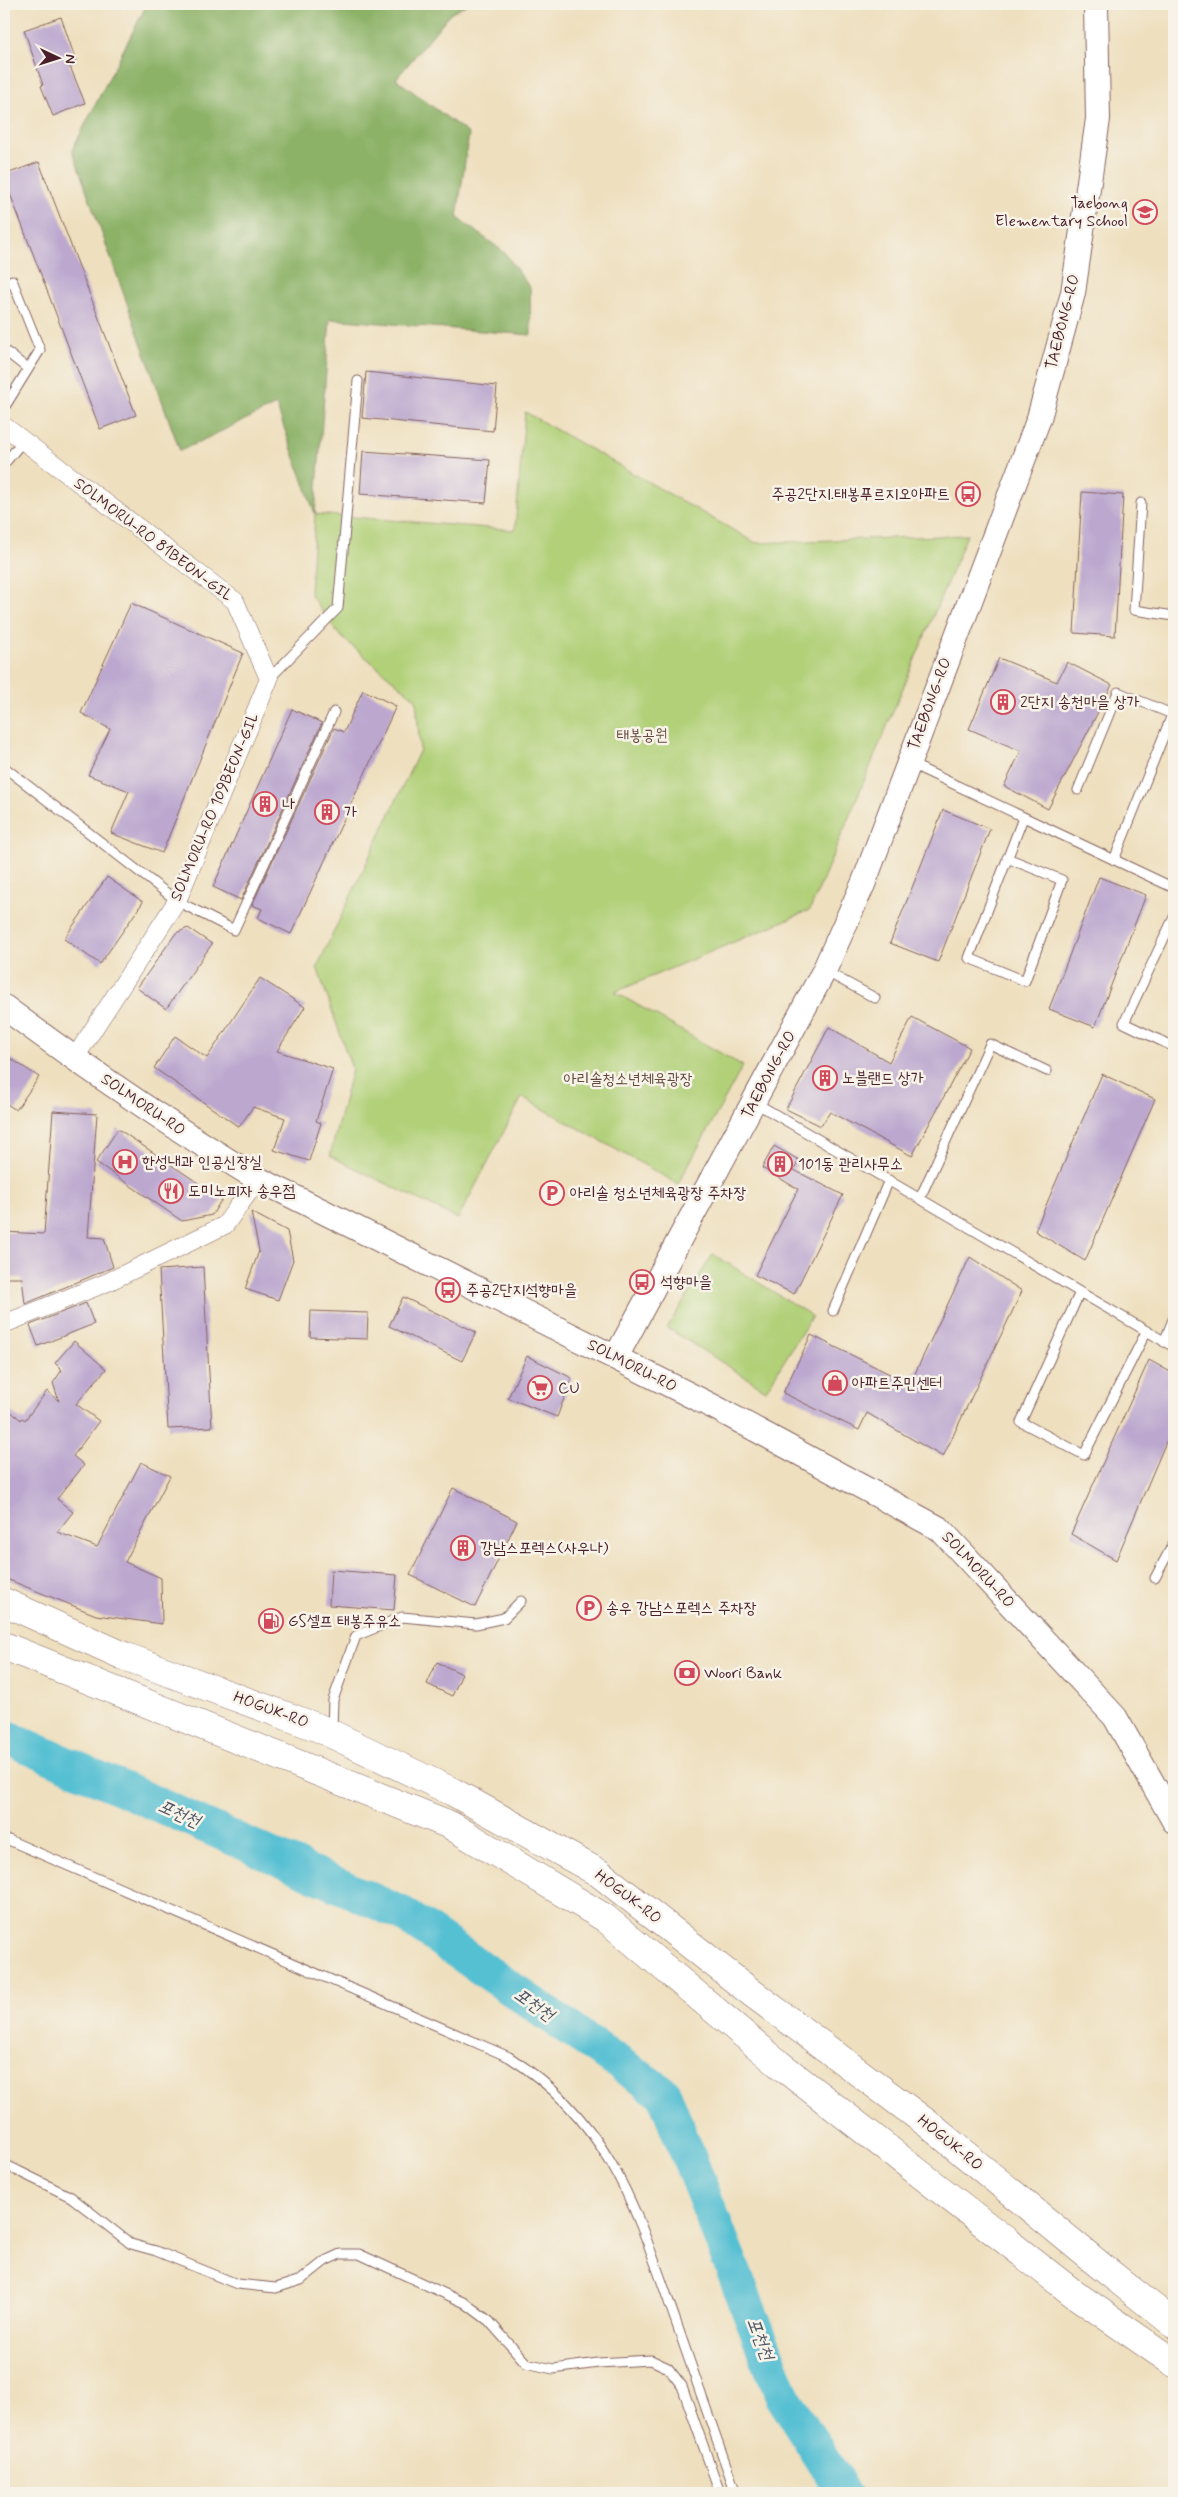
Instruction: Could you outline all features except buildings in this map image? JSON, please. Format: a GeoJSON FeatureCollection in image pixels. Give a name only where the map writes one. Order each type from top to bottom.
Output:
{"type":"FeatureCollection","features":[{"type":"Feature","properties":{"kind":"main road","name":"TAEBONG-RO"},"geometry":{"type":"LineString","coordinates":[[616,1357],[824,971],[864,882],[1039,418],[1073,293],[1098,119],[1096,4]]}},
{"type":"Feature","properties":{"kind":"main road","name":"SOLMORU-RO"},"geometry":{"type":"LineString","coordinates":[[4,1006],[74,1059],[258,1179],[616,1357],[940,1529],[1115,1718],[1174,1821]]}},
{"type":"Feature","properties":{"kind":"main road","name":"HOGUK-RO"},"geometry":{"type":"LineString","coordinates":[[4,1602],[124,1656],[332,1735],[453,1792],[599,1873],[752,1993],[928,2124],[1174,2324]]}},
{"type":"Feature","properties":{"kind":"main road","name":"HOGUK-RO"},"geometry":{"type":"LineString","coordinates":[[4,1646],[450,1825],[605,1918],[787,2070],[1073,2293],[1174,2363]]}},
{"type":"Feature","properties":{"kind":"street","name":"SOLMORU-RO 81BEON-GIL"},"geometry":{"type":"LineString","coordinates":[[4,426],[235,601],[269,679]]}},
{"type":"Feature","properties":{"kind":"street","name":"SOLMORU-RO 109BEON-GIL"},"geometry":{"type":"LineString","coordinates":[[74,1059],[177,900],[269,679]]}},
{"type":"Feature","properties":{"kind":"street"},"geometry":{"type":"LineString","coordinates":[[4,1324],[108,1282],[225,1225],[258,1179]]}},
{"type":"Feature","properties":{"kind":"lane"},"geometry":{"type":"LineString","coordinates":[[4,285],[12,280],[40,350],[4,408]]}},
{"type":"Feature","properties":{"kind":"lane"},"geometry":{"type":"LineString","coordinates":[[4,350],[28,369]]}},
{"type":"Feature","properties":{"kind":"lane"},"geometry":{"type":"LineString","coordinates":[[269,679],[338,608],[358,381]]}},
{"type":"Feature","properties":{"kind":"lane"},"geometry":{"type":"LineString","coordinates":[[4,464],[23,441]]}},
{"type":"Feature","properties":{"kind":"lane"},"geometry":{"type":"LineString","coordinates":[[1141,503],[1134,610],[1174,616]]}},
{"type":"Feature","properties":{"kind":"lane"},"geometry":{"type":"LineString","coordinates":[[1078,790],[1118,692],[1173,712],[1114,860]]}},
{"type":"Feature","properties":{"kind":"lane"},"geometry":{"type":"LineString","coordinates":[[4,767],[177,900],[234,930],[334,712]]}},
{"type":"Feature","properties":{"kind":"lane"},"geometry":{"type":"LineString","coordinates":[[909,763],[1174,888]]}},
{"type":"Feature","properties":{"kind":"lane"},"geometry":{"type":"LineString","coordinates":[[1007,858],[1062,880],[1025,981],[969,958],[1007,858],[1023,818]]}},
{"type":"Feature","properties":{"kind":"lane"},"geometry":{"type":"LineString","coordinates":[[1174,916],[1170,935],[1124,1023],[1174,1047]]}},
{"type":"Feature","properties":{"kind":"lane"},"geometry":{"type":"LineString","coordinates":[[824,971],[875,998]]}},
{"type":"Feature","properties":{"kind":"lane"},"geometry":{"type":"LineString","coordinates":[[920,1198],[990,1044],[1047,1071]]}},
{"type":"Feature","properties":{"kind":"lane"},"geometry":{"type":"LineString","coordinates":[[754,1102],[1174,1348]]}},
{"type":"Feature","properties":{"kind":"lane"},"geometry":{"type":"LineString","coordinates":[[833,1311],[889,1180]]}},
{"type":"Feature","properties":{"kind":"lane"},"geometry":{"type":"LineString","coordinates":[[1080,1292],[1021,1422],[1084,1455],[1146,1332]]}},
{"type":"Feature","properties":{"kind":"lane"},"geometry":{"type":"LineString","coordinates":[[1164,1342],[1174,1317]]}},
{"type":"Feature","properties":{"kind":"lane"},"geometry":{"type":"LineString","coordinates":[[1155,1578],[1174,1542]]}},
{"type":"Feature","properties":{"kind":"lane"},"geometry":{"type":"LineString","coordinates":[[332,1735],[333,1700],[356,1636],[402,1617],[476,1624],[504,1618],[521,1602]]}},
{"type":"Feature","properties":{"kind":"lane"},"geometry":{"type":"LineString","coordinates":[[4,1838],[509,2057],[553,2089],[579,2117],[604,2149],[620,2176],[645,2235],[736,2493]]}},
{"type":"Feature","properties":{"kind":"lane"},"geometry":{"type":"LineString","coordinates":[[4,2164],[71,2197],[131,2244],[156,2251],[237,2284],[276,2288],[301,2280],[325,2261],[340,2254],[360,2254],[465,2304],[489,2321],[526,2363],[553,2369],[598,2363],[651,2360],[668,2368],[682,2386],[720,2493]]}},
{"type":"Feature","properties":{"kind":"green space"},"geometry":{"type":"Polygon","coordinates":[[[147,4],[467,4],[450,14],[396,79],[469,134],[457,217],[505,253],[530,288],[531,335],[330,319],[315,514],[276,405],[180,451],[72,150],[147,4]]]}},
{"type":"Feature","properties":{"kind":"green space","name":"태봉공원"},"geometry":{"type":"Polygon","coordinates":[[[525,412],[756,543],[967,535],[810,910],[615,992],[743,1066],[678,1184],[522,1097],[458,1219],[330,1156],[352,1069],[317,967],[420,750],[416,699],[339,635],[310,594],[315,514],[515,530],[525,412]]]}},
{"type":"Feature","properties":{"kind":"green space"},"geometry":{"type":"Polygon","coordinates":[[[713,1254],[812,1316],[766,1390],[667,1328],[713,1254]]]}},
{"type":"Feature","properties":{"kind":"waterway","name":"포천천"},"geometry":{"type":"LineString","coordinates":[[4,1736],[403,1914],[664,2094],[783,2397],[844,2493]]}},
{"type":"Feature","properties":{"kind":"place","name":"Taebong Elementary School"},"geometry":{"type":"Point","coordinates":[1145,212]}},
{"type":"Feature","properties":{"kind":"place","name":"주공2단지.태봉푸르지오아파트"},"geometry":{"type":"Point","coordinates":[968,494]}},
{"type":"Feature","properties":{"kind":"place","name":"2단지 송천마을 상가"},"geometry":{"type":"Point","coordinates":[1003,702]}},
{"type":"Feature","properties":{"kind":"place","name":"나"},"geometry":{"type":"Point","coordinates":[265,804]}},
{"type":"Feature","properties":{"kind":"place","name":"가"},"geometry":{"type":"Point","coordinates":[327,812]}},
{"type":"Feature","properties":{"kind":"place","name":"노블랜드 상가"},"geometry":{"type":"Point","coordinates":[825,1078]}},
{"type":"Feature","properties":{"kind":"place","name":"한성내과 인공신장실"},"geometry":{"type":"Point","coordinates":[125,1162]}},
{"type":"Feature","properties":{"kind":"place","name":"101동 관리사무소"},"geometry":{"type":"Point","coordinates":[780,1164]}},
{"type":"Feature","properties":{"kind":"place","name":"도미노피자 송우점"},"geometry":{"type":"Point","coordinates":[171,1191]}},
{"type":"Feature","properties":{"kind":"place","name":"아리솔 청소년체육광장 주차장"},"geometry":{"type":"Point","coordinates":[552,1193]}},
{"type":"Feature","properties":{"kind":"place","name":"석향마을"},"geometry":{"type":"Point","coordinates":[642,1282]}},
{"type":"Feature","properties":{"kind":"place","name":"주공2단지석향마을"},"geometry":{"type":"Point","coordinates":[448,1290]}},
{"type":"Feature","properties":{"kind":"place","name":"아파트주민센터"},"geometry":{"type":"Point","coordinates":[835,1383]}},
{"type":"Feature","properties":{"kind":"place","name":"CU"},"geometry":{"type":"Point","coordinates":[540,1388]}},
{"type":"Feature","properties":{"kind":"place","name":"강남스포렉스(사우나)"},"geometry":{"type":"Point","coordinates":[463,1548]}},
{"type":"Feature","properties":{"kind":"place","name":"송우 강남스포렉스 주차장"},"geometry":{"type":"Point","coordinates":[589,1608]}},
{"type":"Feature","properties":{"kind":"place","name":"GS셀프 태봉주유소"},"geometry":{"type":"Point","coordinates":[271,1621]}},
{"type":"Feature","properties":{"kind":"place","name":"Woori Bank"},"geometry":{"type":"Point","coordinates":[687,1673]}},
{"type":"Feature","properties":{"kind":"park label","name":"아리솔청소년체육광장"},"geometry":{"type":"Point","coordinates":[628,1079]}}]}
